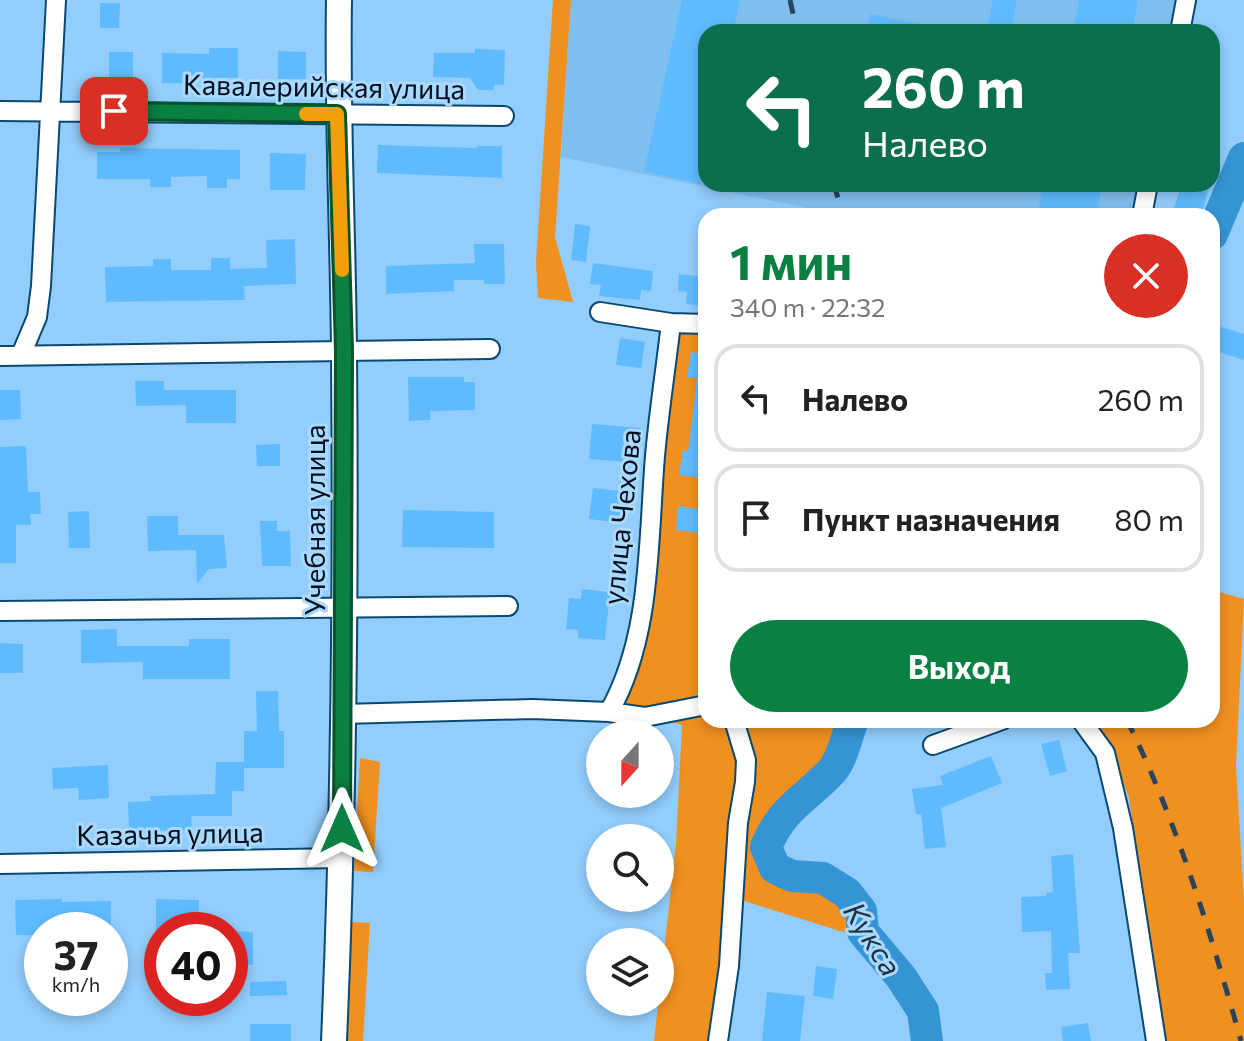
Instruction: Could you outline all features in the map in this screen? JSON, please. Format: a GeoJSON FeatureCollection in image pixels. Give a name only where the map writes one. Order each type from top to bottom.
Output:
{"type":"FeatureCollection","features":[{"type":"Feature","properties":{"kind":"street"},"geometry":{"type":"LineString","coordinates":[[21,355],[37,317],[41,286],[56,0]]}},
{"type":"Feature","properties":{"kind":"street","name":"Учебная улица"},"geometry":{"type":"LineString","coordinates":[[334,1041],[342,858],[343,714],[344,350],[337,114],[339,0]]}},
{"type":"Feature","properties":{"kind":"street"},"geometry":{"type":"LineString","coordinates":[[1182,24],[1186,0]]}},
{"type":"Feature","properties":{"kind":"street","name":"Кавалерийская улица"},"geometry":{"type":"LineString","coordinates":[[0,111],[504,116]]}},
{"type":"Feature","properties":{"kind":"street"},"geometry":{"type":"LineString","coordinates":[[600,312],[671,323],[698,324]]}},
{"type":"Feature","properties":{"kind":"street","name":"улица Чехова"},"geometry":{"type":"LineString","coordinates":[[609,712],[622,689],[643,609],[656,441],[671,323]]}},
{"type":"Feature","properties":{"kind":"street"},"geometry":{"type":"LineString","coordinates":[[0,356],[490,349]]}},
{"type":"Feature","properties":{"kind":"street"},"geometry":{"type":"LineString","coordinates":[[0,611],[508,606]]}},
{"type":"Feature","properties":{"kind":"street"},"geometry":{"type":"LineString","coordinates":[[343,714],[532,709],[609,712],[645,717],[698,707]]}},
{"type":"Feature","properties":{"kind":"street"},"geometry":{"type":"LineString","coordinates":[[718,1041],[729,966],[738,823],[745,782],[746,760],[736,728]]}},
{"type":"Feature","properties":{"kind":"street"},"geometry":{"type":"LineString","coordinates":[[933,745],[980,728]]}},
{"type":"Feature","properties":{"kind":"street"},"geometry":{"type":"LineString","coordinates":[[1087,728],[1105,753],[1123,828],[1156,1041]]}},
{"type":"Feature","properties":{"kind":"street","name":"Казачья улица"},"geometry":{"type":"LineString","coordinates":[[0,864],[342,858]]}},
{"type":"Feature","properties":{"kind":"shaded area"},"geometry":{"type":"Polygon","coordinates":[[[553,0],[571,0],[555,237],[573,302],[538,298],[536,262],[553,0]]]}},
{"type":"Feature","properties":{"kind":"shaded area"},"geometry":{"type":"Polygon","coordinates":[[[571,0],[1179,0],[1174,24],[698,24],[698,185],[561,157],[571,0]]]}},
{"type":"Feature","properties":{"kind":"shaded area"},"geometry":{"type":"Polygon","coordinates":[[[730,192],[1140,192],[1138,208],[807,208],[730,192]]]}},
{"type":"Feature","properties":{"kind":"shaded area"},"geometry":{"type":"Polygon","coordinates":[[[677,329],[698,332],[698,701],[661,709],[619,707],[677,329]]]}},
{"type":"Feature","properties":{"kind":"shaded area"},"geometry":{"type":"Polygon","coordinates":[[[1220,592],[1244,599],[1236,766],[1244,902],[1244,1041],[1164,1041],[1129,798],[1112,751],[1097,728],[1220,728],[1220,592]]]}},
{"type":"Feature","properties":{"kind":"shaded area"},"geometry":{"type":"Polygon","coordinates":[[[698,713],[698,728],[731,728],[740,761],[724,967],[712,1041],[654,1041],[657,1016],[674,1016],[674,928],[667,928],[668,912],[674,912],[682,725],[673,720],[698,713]]]}},
{"type":"Feature","properties":{"kind":"shaded area"},"geometry":{"type":"Polygon","coordinates":[[[741,728],[844,728],[827,766],[797,792],[771,824],[761,847],[770,872],[792,882],[820,884],[844,898],[854,914],[856,936],[738,899],[741,728]]]}},
{"type":"Feature","properties":{"kind":"shaded area"},"geometry":{"type":"Polygon","coordinates":[[[360,758],[380,762],[373,872],[354,871],[360,758]]]}},
{"type":"Feature","properties":{"kind":"shaded area"},"geometry":{"type":"Polygon","coordinates":[[[350,922],[370,923],[363,1041],[344,1041],[350,922]]]}},
{"type":"Feature","properties":{"kind":"building"},"geometry":{"type":"Polygon","coordinates":[[[682,0],[740,0],[735,24],[698,24],[698,184],[644,171],[682,0]]]}},
{"type":"Feature","properties":{"kind":"building"},"geometry":{"type":"Polygon","coordinates":[[[993,0],[1017,0],[1012,24],[988,24],[993,0]]]}},
{"type":"Feature","properties":{"kind":"building"},"geometry":{"type":"Polygon","coordinates":[[[1079,0],[1138,0],[1134,24],[1074,24],[1079,0]]]}},
{"type":"Feature","properties":{"kind":"building"},"geometry":{"type":"Polygon","coordinates":[[[100,3],[120,3],[119,28],[100,28],[100,3]]]}},
{"type":"Feature","properties":{"kind":"building"},"geometry":{"type":"Polygon","coordinates":[[[870,14],[919,24],[868,24],[870,14]]]}},
{"type":"Feature","properties":{"kind":"building"},"geometry":{"type":"Polygon","coordinates":[[[209,48],[238,48],[238,78],[191,78],[191,83],[162,83],[162,53],[209,54],[209,48]]]}},
{"type":"Feature","properties":{"kind":"building"},"geometry":{"type":"Polygon","coordinates":[[[475,49],[505,50],[504,85],[494,85],[494,90],[478,90],[470,78],[433,77],[434,53],[475,53],[475,49]]]}},
{"type":"Feature","properties":{"kind":"building"},"geometry":{"type":"Polygon","coordinates":[[[278,51],[306,52],[306,79],[278,79],[278,51]]]}},
{"type":"Feature","properties":{"kind":"building"},"geometry":{"type":"Polygon","coordinates":[[[109,52],[133,52],[133,82],[109,82],[109,52]]]}},
{"type":"Feature","properties":{"kind":"building"},"geometry":{"type":"Polygon","coordinates":[[[378,145],[502,146],[502,178],[377,173],[378,145]]]}},
{"type":"Feature","properties":{"kind":"building"},"geometry":{"type":"Polygon","coordinates":[[[120,148],[240,150],[240,179],[227,179],[227,188],[207,188],[207,176],[171,177],[171,187],[150,187],[150,179],[97,179],[97,152],[120,152],[120,148]]]}},
{"type":"Feature","properties":{"kind":"building"},"geometry":{"type":"Polygon","coordinates":[[[270,153],[306,154],[305,190],[270,190],[270,153]]]}},
{"type":"Feature","properties":{"kind":"building"},"geometry":{"type":"Polygon","coordinates":[[[1042,192],[1100,192],[1098,208],[1038,208],[1042,192]]]}},
{"type":"Feature","properties":{"kind":"building"},"geometry":{"type":"Polygon","coordinates":[[[1179,192],[1208,192],[1203,208],[1174,208],[1179,192]]]}},
{"type":"Feature","properties":{"kind":"building"},"geometry":{"type":"Polygon","coordinates":[[[575,224],[590,226],[586,262],[571,260],[575,224]]]}},
{"type":"Feature","properties":{"kind":"building"},"geometry":{"type":"Polygon","coordinates":[[[295,239],[296,284],[244,286],[245,300],[106,302],[105,267],[153,266],[153,259],[171,259],[171,270],[211,270],[211,258],[230,258],[230,269],[267,268],[266,240],[295,239]]]}},
{"type":"Feature","properties":{"kind":"building"},"geometry":{"type":"Polygon","coordinates":[[[474,244],[504,244],[505,284],[454,280],[454,291],[386,294],[386,266],[475,263],[474,244]]]}},
{"type":"Feature","properties":{"kind":"building"},"geometry":{"type":"Polygon","coordinates":[[[593,263],[653,271],[651,291],[641,290],[640,300],[599,296],[601,285],[590,284],[593,263]]]}},
{"type":"Feature","properties":{"kind":"building"},"geometry":{"type":"Polygon","coordinates":[[[679,274],[698,276],[698,305],[686,304],[687,292],[678,291],[679,274]]]}},
{"type":"Feature","properties":{"kind":"building"},"geometry":{"type":"Polygon","coordinates":[[[1220,326],[1244,334],[1244,360],[1220,352],[1220,326]]]}},
{"type":"Feature","properties":{"kind":"building"},"geometry":{"type":"Polygon","coordinates":[[[620,338],[645,342],[641,368],[616,365],[620,338]]]}},
{"type":"Feature","properties":{"kind":"building"},"geometry":{"type":"Polygon","coordinates":[[[691,352],[698,353],[698,478],[679,475],[683,450],[688,451],[697,379],[687,377],[691,352]]]}},
{"type":"Feature","properties":{"kind":"building"},"geometry":{"type":"Polygon","coordinates":[[[408,377],[464,377],[464,382],[475,382],[475,410],[430,411],[430,420],[409,421],[408,377]]]}},
{"type":"Feature","properties":{"kind":"building"},"geometry":{"type":"Polygon","coordinates":[[[135,381],[164,381],[164,390],[236,390],[236,423],[186,423],[186,405],[136,406],[135,381]]]}},
{"type":"Feature","properties":{"kind":"building"},"geometry":{"type":"Polygon","coordinates":[[[0,390],[20,390],[21,419],[0,420],[0,390]]]}},
{"type":"Feature","properties":{"kind":"building"},"geometry":{"type":"Polygon","coordinates":[[[592,424],[641,428],[638,463],[589,459],[592,424]]]}},
{"type":"Feature","properties":{"kind":"building"},"geometry":{"type":"Polygon","coordinates":[[[280,444],[280,466],[257,466],[256,445],[280,444]]]}},
{"type":"Feature","properties":{"kind":"building"},"geometry":{"type":"Polygon","coordinates":[[[26,446],[28,492],[40,492],[41,514],[30,514],[31,525],[16,525],[16,563],[0,563],[0,447],[26,446]]]}},
{"type":"Feature","properties":{"kind":"building"},"geometry":{"type":"Polygon","coordinates":[[[593,488],[627,492],[623,523],[589,519],[593,488]]]}},
{"type":"Feature","properties":{"kind":"building"},"geometry":{"type":"Polygon","coordinates":[[[678,506],[698,509],[698,533],[676,530],[678,506]]]}},
{"type":"Feature","properties":{"kind":"building"},"geometry":{"type":"Polygon","coordinates":[[[403,510],[494,512],[494,548],[402,547],[403,510]]]}},
{"type":"Feature","properties":{"kind":"building"},"geometry":{"type":"Polygon","coordinates":[[[89,511],[90,548],[69,548],[68,512],[89,511]]]}},
{"type":"Feature","properties":{"kind":"building"},"geometry":{"type":"Polygon","coordinates":[[[147,516],[178,516],[178,535],[224,535],[227,568],[209,569],[197,584],[196,550],[148,551],[147,516]]]}},
{"type":"Feature","properties":{"kind":"building"},"geometry":{"type":"Polygon","coordinates":[[[260,521],[277,521],[277,531],[290,531],[291,566],[262,566],[260,521]]]}},
{"type":"Feature","properties":{"kind":"building"},"geometry":{"type":"Polygon","coordinates":[[[582,589],[610,592],[605,640],[578,638],[578,630],[566,629],[569,598],[581,599],[582,589]]]}},
{"type":"Feature","properties":{"kind":"building"},"geometry":{"type":"Polygon","coordinates":[[[117,629],[117,646],[189,646],[189,639],[230,639],[230,679],[143,679],[143,662],[81,663],[81,630],[117,629]]]}},
{"type":"Feature","properties":{"kind":"building"},"geometry":{"type":"Polygon","coordinates":[[[0,643],[23,644],[23,673],[0,673],[0,643]]]}},
{"type":"Feature","properties":{"kind":"building"},"geometry":{"type":"Polygon","coordinates":[[[256,691],[278,691],[279,731],[284,731],[284,768],[244,768],[244,791],[232,791],[232,816],[191,816],[192,830],[129,829],[128,802],[151,801],[150,796],[215,794],[216,762],[244,762],[244,731],[257,731],[256,691]]]}},
{"type":"Feature","properties":{"kind":"building"},"geometry":{"type":"Polygon","coordinates":[[[1059,740],[1067,771],[1050,776],[1041,744],[1059,740]]]}},
{"type":"Feature","properties":{"kind":"building"},"geometry":{"type":"Polygon","coordinates":[[[991,756],[1002,783],[941,808],[946,847],[925,849],[921,814],[916,814],[912,789],[943,785],[940,776],[991,756]]]}},
{"type":"Feature","properties":{"kind":"building"},"geometry":{"type":"Polygon","coordinates":[[[108,765],[109,798],[79,800],[78,788],[53,789],[52,768],[108,765]]]}},
{"type":"Feature","properties":{"kind":"building"},"geometry":{"type":"Polygon","coordinates":[[[1073,854],[1080,953],[1068,953],[1070,989],[1046,990],[1045,973],[1052,973],[1051,931],[1022,932],[1021,897],[1046,896],[1046,893],[1053,892],[1051,856],[1073,854]]]}},
{"type":"Feature","properties":{"kind":"building"},"geometry":{"type":"Polygon","coordinates":[[[156,899],[199,900],[199,912],[156,912],[156,899]]]}},
{"type":"Feature","properties":{"kind":"building"},"geometry":{"type":"Polygon","coordinates":[[[15,900],[111,901],[111,912],[24,912],[24,935],[16,935],[15,900]]]}},
{"type":"Feature","properties":{"kind":"building"},"geometry":{"type":"Polygon","coordinates":[[[248,932],[253,932],[253,965],[248,965],[248,932]]]}},
{"type":"Feature","properties":{"kind":"building"},"geometry":{"type":"Polygon","coordinates":[[[816,966],[837,969],[833,999],[813,996],[816,966]]]}},
{"type":"Feature","properties":{"kind":"building"},"geometry":{"type":"Polygon","coordinates":[[[286,981],[287,995],[250,996],[250,982],[286,981]]]}},
{"type":"Feature","properties":{"kind":"building"},"geometry":{"type":"Polygon","coordinates":[[[767,992],[805,996],[800,1041],[762,1041],[767,992]]]}},
{"type":"Feature","properties":{"kind":"building"},"geometry":{"type":"Polygon","coordinates":[[[1088,1023],[1091,1041],[1063,1041],[1061,1027],[1088,1023]]]}},
{"type":"Feature","properties":{"kind":"building"},"geometry":{"type":"Polygon","coordinates":[[[250,1024],[291,1024],[291,1041],[250,1041],[250,1024]]]}},
{"type":"Feature","properties":{"kind":"waterway","name":"Кукса"},"geometry":{"type":"LineString","coordinates":[[1220,215],[1244,158]]}},
{"type":"Feature","properties":{"kind":"waterway","name":"Кукса"},"geometry":{"type":"LineString","coordinates":[[850,728],[835,767],[786,814],[766,847],[775,868],[792,876],[823,878],[847,893],[861,911],[863,932],[901,977],[923,1011],[927,1041]]}},
{"type":"Feature","properties":{"kind":"railway"},"geometry":{"type":"LineString","coordinates":[[790,0],[795,24]]}},
{"type":"Feature","properties":{"kind":"railway"},"geometry":{"type":"LineString","coordinates":[[836,192],[841,208]]}},
{"type":"Feature","properties":{"kind":"railway"},"geometry":{"type":"LineString","coordinates":[[1131,728],[1162,798],[1191,878],[1241,1041]]}},
{"type":"Feature","properties":{"kind":"slow traffic"},"geometry":{"type":"LineString","coordinates":[[306,114],[337,114],[342,270]]}},
{"type":"Feature","properties":{"kind":"route"},"geometry":{"type":"LineString","coordinates":[[114,111],[337,114],[344,350],[342,829]]}}]}
